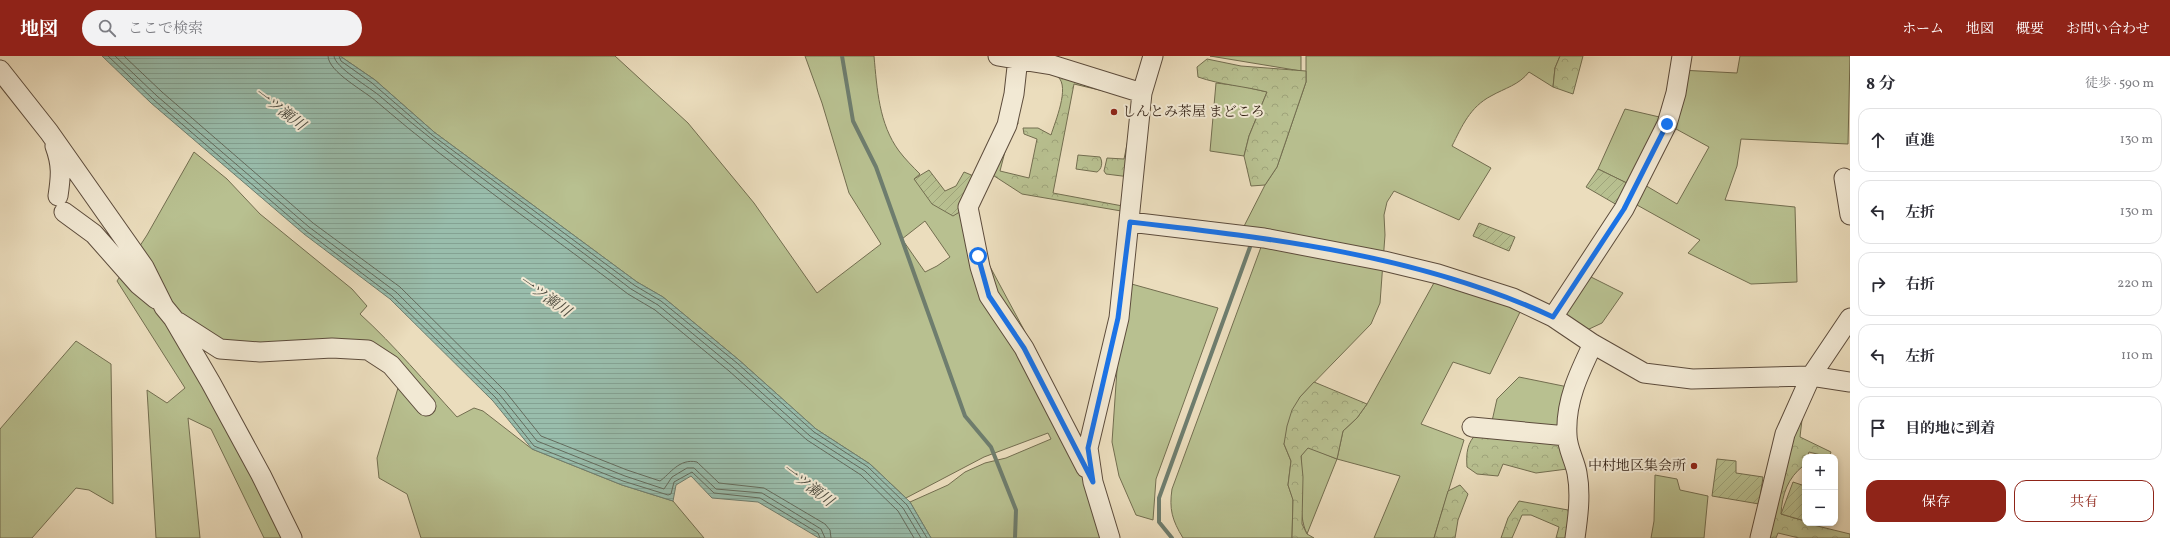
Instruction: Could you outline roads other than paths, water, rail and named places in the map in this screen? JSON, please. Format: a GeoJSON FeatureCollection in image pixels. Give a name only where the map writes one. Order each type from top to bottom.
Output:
{"type":"FeatureCollection","features":[{"type":"Feature","properties":{"kind":"street"},"geometry":{"type":"LineString","coordinates":[[998,56],[1018,58],[1052,65],[1142,93]]}},
{"type":"Feature","properties":{"kind":"street"},"geometry":{"type":"LineString","coordinates":[[1110,538],[1093,482],[1088,448],[1118,318],[1130,222],[1142,93],[1153,56]]}},
{"type":"Feature","properties":{"kind":"street"},"geometry":{"type":"LineString","coordinates":[[1553,317],[1624,209],[1667,124],[1676,93],[1682,56]]}},
{"type":"Feature","properties":{"kind":"street"},"geometry":{"type":"LineString","coordinates":[[1018,58],[1014,94],[1007,125],[968,207],[980,267],[989,296],[1024,348],[1093,482]]}},
{"type":"Feature","properties":{"kind":"street"},"geometry":{"type":"LineString","coordinates":[[0,70],[49,132],[144,267],[261,475],[292,538]]}},
{"type":"Feature","properties":{"kind":"street"},"geometry":{"type":"LineString","coordinates":[[49,132],[61,162],[61,204],[94,234],[139,285],[169,313],[220,349],[260,352],[332,348],[368,350],[391,365],[426,406]]}},
{"type":"Feature","properties":{"kind":"street"},"geometry":{"type":"LineString","coordinates":[[1844,178],[1850,215]]}},
{"type":"Feature","properties":{"kind":"street"},"geometry":{"type":"LineString","coordinates":[[1130,222],[1264,238],[1384,261],[1435,273],[1513,298],[1553,317],[1593,344],[1644,373],[1692,380],[1812,376],[1850,382]]}},
{"type":"Feature","properties":{"kind":"street"},"geometry":{"type":"LineString","coordinates":[[1760,538],[1785,434],[1812,376],[1850,318]]}},
{"type":"Feature","properties":{"kind":"street"},"geometry":{"type":"LineString","coordinates":[[1575,538],[1579,512],[1577,474],[1566,436],[1567,415],[1573,388],[1593,344]]}},
{"type":"Feature","properties":{"kind":"street"},"geometry":{"type":"LineString","coordinates":[[1472,427],[1566,436]]}},
{"type":"Feature","properties":{"kind":"water","name":"一ツ瀬川"},"geometry":{"type":"Polygon","coordinates":[[[102,56],[340,56],[375,80],[434,132],[637,282],[663,297],[739,360],[816,429],[870,464],[910,502],[931,538],[819,538],[758,502],[712,498],[691,476],[676,485],[673,501],[622,485],[532,449],[493,401],[390,299],[304,234],[151,103],[102,56]]]}},
{"type":"Feature","properties":{"kind":"waterway"},"geometry":{"type":"LineString","coordinates":[[842,56],[853,121],[876,167],[965,416],[991,447],[1016,510],[1015,538]]}},
{"type":"Feature","properties":{"kind":"waterway"},"geometry":{"type":"LineString","coordinates":[[1172,538],[1159,522],[1159,498],[1250,247]]}},
{"type":"Feature","properties":{"kind":"place","name":"しんとみ茶屋 まどころ"},"geometry":{"type":"Point","coordinates":[1114,112]}},
{"type":"Feature","properties":{"kind":"place","name":"中村地区集会所"},"geometry":{"type":"Point","coordinates":[1694,466]}}]}
